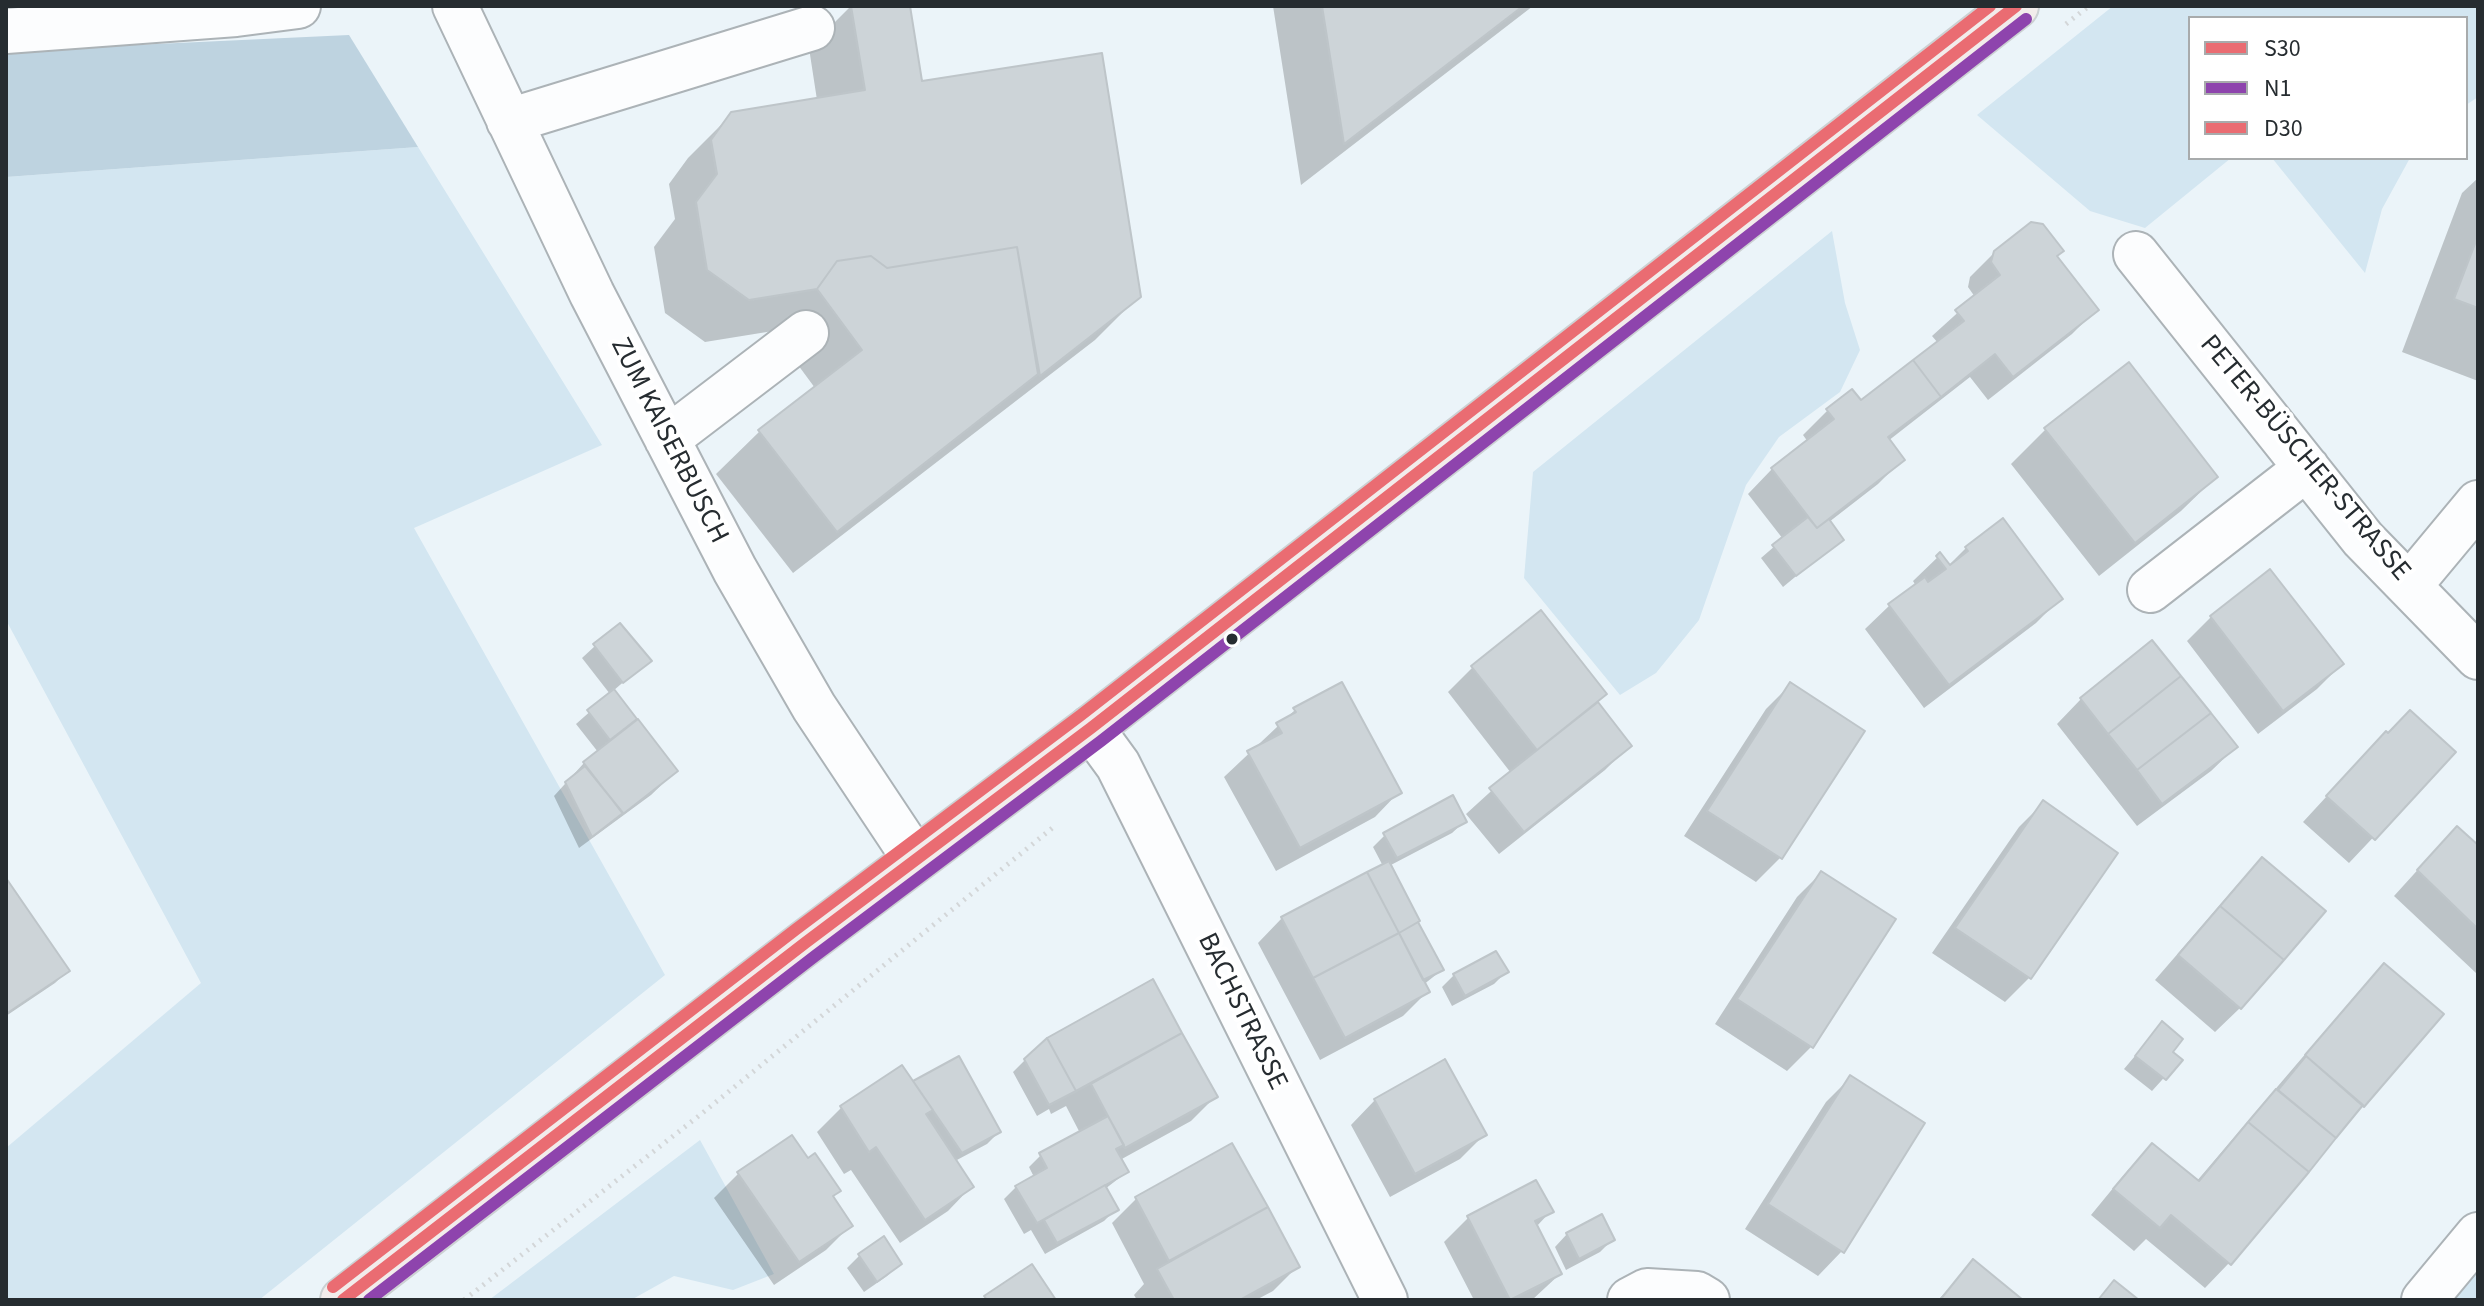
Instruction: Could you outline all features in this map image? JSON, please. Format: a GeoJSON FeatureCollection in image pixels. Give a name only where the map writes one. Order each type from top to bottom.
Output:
{"type":"FeatureCollection","features":[{"type":"Feature","properties":{"kind":"main road"},"geometry":{"type":"LineString","coordinates":[[343,1300],[915,859],[1091,728],[2016,6]]}},
{"type":"Feature","properties":{"kind":"street"},"geometry":{"type":"LineString","coordinates":[[6,31],[236,14],[298,6]]}},
{"type":"Feature","properties":{"kind":"street","name":"ZUM KAISERBUSCH"},"geometry":{"type":"LineString","coordinates":[[455,6],[592,294],[735,570],[814,707],[915,859]]}},
{"type":"Feature","properties":{"kind":"street"},"geometry":{"type":"LineString","coordinates":[[509,121],[812,28]]}},
{"type":"Feature","properties":{"kind":"street","name":"PETER-BÜSCHER-STRASSE"},"geometry":{"type":"LineString","coordinates":[[2136,254],[2363,539],[2478,657]]}},
{"type":"Feature","properties":{"kind":"street"},"geometry":{"type":"LineString","coordinates":[[667,439],[806,333]]}},
{"type":"Feature","properties":{"kind":"street"},"geometry":{"type":"LineString","coordinates":[[2150,590],[2307,468]]}},
{"type":"Feature","properties":{"kind":"street"},"geometry":{"type":"LineString","coordinates":[[2409,586],[2478,503]]}},
{"type":"Feature","properties":{"kind":"street","name":"BACHSTRASSE"},"geometry":{"type":"LineString","coordinates":[[1091,728],[1118,765],[1385,1300]]}},
{"type":"Feature","properties":{"kind":"street"},"geometry":{"type":"LineString","coordinates":[[2424,1300],[2478,1235]]}},
{"type":"Feature","properties":{"kind":"street"},"geometry":{"type":"LineString","coordinates":[[1630,1300],[1647,1291],[1697,1294],[1707,1300]]}},
{"type":"Feature","properties":{"kind":"path"},"geometry":{"type":"LineString","coordinates":[[464,1300],[700,1115],[1068,815]]}},
{"type":"Feature","properties":{"kind":"shaded area"},"geometry":{"type":"Polygon","coordinates":[[[2113,6],[2478,6],[2478,97],[2468,104],[2468,16],[2188,16],[2188,160],[2229,160],[2145,228],[2090,211],[1977,115],[2113,6]]]}},
{"type":"Feature","properties":{"kind":"shaded area"},"geometry":{"type":"Polygon","coordinates":[[[349,35],[418,147],[6,177],[6,51],[349,35]]]}},
{"type":"Feature","properties":{"kind":"shaded area"},"geometry":{"type":"Polygon","coordinates":[[[418,147],[602,445],[414,528],[665,975],[259,1300],[6,1300],[6,1148],[201,983],[6,620],[6,177],[418,147]]]}},
{"type":"Feature","properties":{"kind":"shaded area"},"geometry":{"type":"Polygon","coordinates":[[[2274,160],[2409,160],[2382,209],[2365,273],[2274,160]]]}},
{"type":"Feature","properties":{"kind":"shaded area"},"geometry":{"type":"Polygon","coordinates":[[[1832,231],[1845,303],[1860,350],[1840,392],[1779,437],[1746,485],[1699,620],[1656,673],[1620,695],[1524,578],[1533,472],[1832,231]]]}},
{"type":"Feature","properties":{"kind":"shaded area"},"geometry":{"type":"Polygon","coordinates":[[[700,1140],[774,1274],[733,1290],[674,1276],[631,1300],[489,1300],[700,1140]]]}},
{"type":"Feature","properties":{"kind":"shaded area"},"geometry":{"type":"Polygon","coordinates":[[[2478,1270],[2478,1300],[2451,1300],[2478,1270]]]}},
{"type":"Feature","properties":{"kind":"building"},"geometry":{"type":"Polygon","coordinates":[[[851,6],[910,6],[922,81],[1102,53],[1141,297],[1040,376],[1017,247],[887,268],[871,256],[837,261],[817,289],[749,300],[707,270],[696,202],[717,174],[711,140],[731,112],[865,90],[851,6]]]}},
{"type":"Feature","properties":{"kind":"building"},"geometry":{"type":"Polygon","coordinates":[[[1322,6],[1523,6],[1344,144],[1322,6]]]}},
{"type":"Feature","properties":{"kind":"building"},"geometry":{"type":"Polygon","coordinates":[[[2031,222],[2043,224],[2064,251],[2057,256],[2099,310],[2013,377],[1995,354],[1941,397],[1913,360],[1964,321],[1955,310],[2000,275],[1991,262],[1994,251],[2031,222]]]}},
{"type":"Feature","properties":{"kind":"building"},"geometry":{"type":"Polygon","coordinates":[[[2478,236],[2478,308],[2454,299],[2478,236]]]}},
{"type":"Feature","properties":{"kind":"building"},"geometry":{"type":"Polygon","coordinates":[[[1017,247],[1038,374],[837,532],[758,430],[862,350],[817,289],[837,261],[871,256],[887,268],[1017,247]]]}},
{"type":"Feature","properties":{"kind":"building"},"geometry":{"type":"Polygon","coordinates":[[[1913,360],[1941,397],[1888,437],[1905,460],[1817,528],[1771,468],[1834,419],[1826,409],[1852,389],[1861,400],[1913,360]]]}},
{"type":"Feature","properties":{"kind":"building"},"geometry":{"type":"Polygon","coordinates":[[[2129,362],[2218,477],[2135,543],[2044,428],[2129,362]]]}},
{"type":"Feature","properties":{"kind":"building"},"geometry":{"type":"Polygon","coordinates":[[[1808,517],[1817,528],[1829,519],[1844,540],[1796,576],[1772,545],[1808,517]]]}},
{"type":"Feature","properties":{"kind":"building"},"geometry":{"type":"Polygon","coordinates":[[[2003,518],[2063,599],[1949,685],[1888,604],[1925,577],[1928,582],[1946,569],[1936,556],[1940,552],[1950,565],[1968,551],[1965,547],[2003,518]]]}},
{"type":"Feature","properties":{"kind":"building"},"geometry":{"type":"Polygon","coordinates":[[[2270,569],[2344,664],[2283,711],[2210,616],[2270,569]]]}},
{"type":"Feature","properties":{"kind":"building"},"geometry":{"type":"Polygon","coordinates":[[[1541,610],[1607,694],[1537,750],[1471,666],[1541,610]]]}},
{"type":"Feature","properties":{"kind":"building"},"geometry":{"type":"Polygon","coordinates":[[[620,623],[652,661],[623,683],[593,644],[620,623]]]}},
{"type":"Feature","properties":{"kind":"building"},"geometry":{"type":"Polygon","coordinates":[[[2152,640],[2181,676],[2108,734],[2080,698],[2152,640]]]}},
{"type":"Feature","properties":{"kind":"building"},"geometry":{"type":"Polygon","coordinates":[[[2181,676],[2211,713],[2137,770],[2108,734],[2181,676]]]}},
{"type":"Feature","properties":{"kind":"building"},"geometry":{"type":"Polygon","coordinates":[[[1342,682],[1402,793],[1300,848],[1247,751],[1282,733],[1276,723],[1296,712],[1293,708],[1342,682]]]}},
{"type":"Feature","properties":{"kind":"building"},"geometry":{"type":"Polygon","coordinates":[[[1790,682],[1865,731],[1782,859],[1707,811],[1790,682]]]}},
{"type":"Feature","properties":{"kind":"building"},"geometry":{"type":"Polygon","coordinates":[[[614,689],[637,719],[610,740],[587,710],[614,689]]]}},
{"type":"Feature","properties":{"kind":"building"},"geometry":{"type":"Polygon","coordinates":[[[1598,702],[1632,746],[1524,832],[1489,788],[1598,702]]]}},
{"type":"Feature","properties":{"kind":"building"},"geometry":{"type":"Polygon","coordinates":[[[2410,710],[2456,752],[2375,840],[2326,796],[2386,731],[2388,733],[2410,710]]]}},
{"type":"Feature","properties":{"kind":"building"},"geometry":{"type":"Polygon","coordinates":[[[2211,713],[2238,747],[2162,804],[2137,770],[2211,713]]]}},
{"type":"Feature","properties":{"kind":"building"},"geometry":{"type":"Polygon","coordinates":[[[638,719],[678,771],[623,814],[583,762],[638,719]]]}},
{"type":"Feature","properties":{"kind":"building"},"geometry":{"type":"Polygon","coordinates":[[[585,766],[623,813],[592,837],[565,782],[585,766]]]}},
{"type":"Feature","properties":{"kind":"building"},"geometry":{"type":"Polygon","coordinates":[[[1453,795],[1467,822],[1397,858],[1383,833],[1453,795]]]}},
{"type":"Feature","properties":{"kind":"building"},"geometry":{"type":"Polygon","coordinates":[[[2043,800],[2118,853],[2031,979],[1955,928],[2043,800]]]}},
{"type":"Feature","properties":{"kind":"building"},"geometry":{"type":"Polygon","coordinates":[[[2457,826],[2478,845],[2478,929],[2417,870],[2457,826]]]}},
{"type":"Feature","properties":{"kind":"building"},"geometry":{"type":"Polygon","coordinates":[[[2262,857],[2326,911],[2284,960],[2220,906],[2262,857]]]}},
{"type":"Feature","properties":{"kind":"building"},"geometry":{"type":"Polygon","coordinates":[[[1389,861],[1420,921],[1399,933],[1367,872],[1389,861]]]}},
{"type":"Feature","properties":{"kind":"building"},"geometry":{"type":"Polygon","coordinates":[[[1821,871],[1896,919],[1813,1048],[1737,999],[1821,871]]]}},
{"type":"Feature","properties":{"kind":"building"},"geometry":{"type":"Polygon","coordinates":[[[1367,872],[1399,933],[1313,978],[1281,917],[1367,872]]]}},
{"type":"Feature","properties":{"kind":"building"},"geometry":{"type":"Polygon","coordinates":[[[6,878],[70,971],[6,1014],[6,878]]]}},
{"type":"Feature","properties":{"kind":"building"},"geometry":{"type":"Polygon","coordinates":[[[2220,906],[2284,960],[2241,1009],[2178,955],[2220,906]]]}},
{"type":"Feature","properties":{"kind":"building"},"geometry":{"type":"Polygon","coordinates":[[[1418,922],[1444,970],[1423,980],[1399,933],[1418,922]]]}},
{"type":"Feature","properties":{"kind":"building"},"geometry":{"type":"Polygon","coordinates":[[[1399,933],[1430,992],[1345,1038],[1313,978],[1399,933]]]}},
{"type":"Feature","properties":{"kind":"building"},"geometry":{"type":"Polygon","coordinates":[[[1496,951],[1509,972],[1465,996],[1453,974],[1496,951]]]}},
{"type":"Feature","properties":{"kind":"building"},"geometry":{"type":"Polygon","coordinates":[[[2384,963],[2444,1014],[2364,1107],[2305,1055],[2384,963]]]}},
{"type":"Feature","properties":{"kind":"building"},"geometry":{"type":"Polygon","coordinates":[[[1153,979],[1182,1033],[1076,1091],[1047,1038],[1153,979]]]}},
{"type":"Feature","properties":{"kind":"building"},"geometry":{"type":"Polygon","coordinates":[[[2162,1021],[2183,1039],[2173,1052],[2183,1060],[2166,1080],[2135,1056],[2162,1021]]]}},
{"type":"Feature","properties":{"kind":"building"},"geometry":{"type":"Polygon","coordinates":[[[1182,1033],[1218,1097],[1125,1148],[1091,1084],[1182,1033]]]}},
{"type":"Feature","properties":{"kind":"building"},"geometry":{"type":"Polygon","coordinates":[[[1047,1038],[1076,1091],[1049,1105],[1024,1059],[1047,1038]]]}},
{"type":"Feature","properties":{"kind":"building"},"geometry":{"type":"Polygon","coordinates":[[[959,1056],[1001,1132],[962,1153],[913,1081],[959,1056]]]}},
{"type":"Feature","properties":{"kind":"building"},"geometry":{"type":"Polygon","coordinates":[[[2306,1056],[2363,1105],[2336,1138],[2278,1090],[2306,1056]]]}},
{"type":"Feature","properties":{"kind":"building"},"geometry":{"type":"Polygon","coordinates":[[[1445,1059],[1487,1135],[1415,1174],[1374,1099],[1445,1059]]]}},
{"type":"Feature","properties":{"kind":"building"},"geometry":{"type":"Polygon","coordinates":[[[902,1065],[933,1110],[926,1114],[974,1187],[925,1220],[876,1147],[869,1152],[840,1106],[902,1065]]]}},
{"type":"Feature","properties":{"kind":"building"},"geometry":{"type":"Polygon","coordinates":[[[1850,1075],[1925,1123],[1844,1253],[1768,1204],[1850,1075]]]}},
{"type":"Feature","properties":{"kind":"building"},"geometry":{"type":"Polygon","coordinates":[[[2276,1089],[2336,1138],[2309,1172],[2248,1122],[2276,1089]]]}},
{"type":"Feature","properties":{"kind":"building"},"geometry":{"type":"Polygon","coordinates":[[[1108,1116],[1124,1145],[1116,1149],[1129,1172],[1037,1223],[1015,1186],[1047,1168],[1039,1153],[1108,1116]]]}},
{"type":"Feature","properties":{"kind":"building"},"geometry":{"type":"Polygon","coordinates":[[[2248,1122],[2309,1172],[2231,1265],[2171,1215],[2160,1228],[2113,1189],[2152,1143],[2199,1181],[2248,1122]]]}},
{"type":"Feature","properties":{"kind":"building"},"geometry":{"type":"Polygon","coordinates":[[[792,1135],[808,1158],[815,1153],[841,1191],[833,1196],[853,1226],[799,1262],[737,1172],[792,1135]]]}},
{"type":"Feature","properties":{"kind":"building"},"geometry":{"type":"Polygon","coordinates":[[[1232,1143],[1268,1207],[1169,1261],[1135,1197],[1232,1143]]]}},
{"type":"Feature","properties":{"kind":"building"},"geometry":{"type":"Polygon","coordinates":[[[1536,1180],[1554,1212],[1535,1221],[1562,1274],[1510,1300],[1467,1216],[1536,1180]]]}},
{"type":"Feature","properties":{"kind":"building"},"geometry":{"type":"Polygon","coordinates":[[[1105,1185],[1119,1210],[1057,1243],[1044,1220],[1105,1185]]]}},
{"type":"Feature","properties":{"kind":"building"},"geometry":{"type":"Polygon","coordinates":[[[1268,1207],[1300,1267],[1240,1300],[1174,1300],[1157,1269],[1268,1207]]]}},
{"type":"Feature","properties":{"kind":"building"},"geometry":{"type":"Polygon","coordinates":[[[1602,1214],[1615,1240],[1579,1259],[1566,1233],[1602,1214]]]}},
{"type":"Feature","properties":{"kind":"building"},"geometry":{"type":"Polygon","coordinates":[[[884,1236],[902,1264],[877,1282],[858,1254],[884,1236]]]}},
{"type":"Feature","properties":{"kind":"building"},"geometry":{"type":"Polygon","coordinates":[[[1973,1259],[2023,1300],[1940,1300],[1973,1259]]]}},
{"type":"Feature","properties":{"kind":"building"},"geometry":{"type":"Polygon","coordinates":[[[1032,1264],[1056,1300],[987,1300],[984,1296],[1032,1264]]]}},
{"type":"Feature","properties":{"kind":"building"},"geometry":{"type":"Polygon","coordinates":[[[2114,1280],[2139,1300],[2098,1300],[2114,1280]]]}},
{"type":"Feature","properties":{"kind":"transit line","name":"D30"},"geometry":{"type":"LineString","coordinates":[[333,1287],[795,930],[1081,715],[1990,6]]}},
{"type":"Feature","properties":{"kind":"transit line","name":"S30"},"geometry":{"type":"LineString","coordinates":[[343,1300],[805,943],[1091,728],[2016,6]]}},
{"type":"Feature","properties":{"kind":"transit line","name":"N1"},"geometry":{"type":"LineString","coordinates":[[369,1300],[815,956],[1101,741],[2026,19]]}}]}
